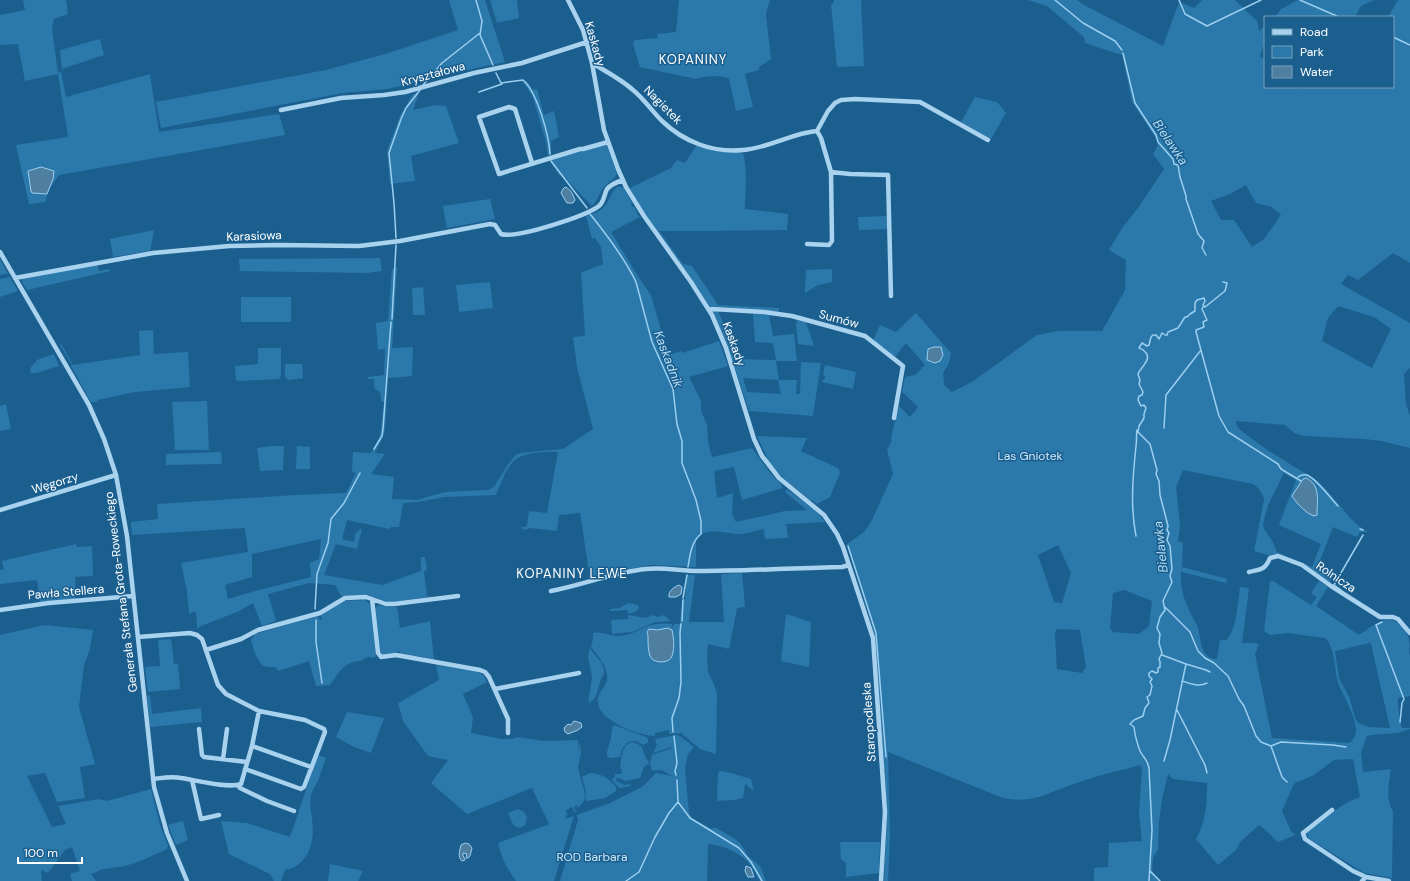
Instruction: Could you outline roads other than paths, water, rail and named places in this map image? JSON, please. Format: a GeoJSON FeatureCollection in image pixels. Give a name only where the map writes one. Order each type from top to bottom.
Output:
{"type":"FeatureCollection","features":[{"type":"Feature","properties":{"kind":"street","name":"Kaskady"},"geometry":{"type":"LineString","coordinates":[[568,0],[587,42],[600,111],[608,142],[623,180],[644,216],[709,310],[726,348],[758,449],[779,478],[824,515],[837,534],[843,547]]}},
{"type":"Feature","properties":{"kind":"street","name":"Kryształowa"},"geometry":{"type":"LineString","coordinates":[[281,110],[341,98],[394,94],[474,73],[522,63],[587,42]]}},
{"type":"Feature","properties":{"kind":"street","name":"Nagietek"},"geometry":{"type":"LineString","coordinates":[[592,64],[632,88],[677,134],[691,141],[719,150],[746,150],[817,130]]}},
{"type":"Feature","properties":{"kind":"street"},"geometry":{"type":"LineString","coordinates":[[807,244],[830,244],[832,241],[831,172],[821,138],[817,130],[828,110],[835,103],[841,100],[855,99],[920,102],[988,140]]}},
{"type":"Feature","properties":{"kind":"street"},"geometry":{"type":"LineString","coordinates":[[532,163],[515,108],[509,107],[479,117],[499,174],[580,148],[583,149],[608,142]]}},
{"type":"Feature","properties":{"kind":"street"},"geometry":{"type":"LineString","coordinates":[[831,172],[888,175],[891,296]]}},
{"type":"Feature","properties":{"kind":"street","name":"Karasiowa"},"geometry":{"type":"LineString","coordinates":[[15,278],[147,253],[229,246],[359,246],[400,241],[493,224],[501,234],[505,235],[545,228],[599,206],[610,186],[623,180]]}},
{"type":"Feature","properties":{"kind":"street","name":"Generała Stefana Grota-Roweckiego"},"geometry":{"type":"LineString","coordinates":[[0,252],[89,405],[104,439],[116,475],[123,509],[134,596],[153,779],[158,804],[167,833],[187,881]]}},
{"type":"Feature","properties":{"kind":"street","name":"Sumów"},"geometry":{"type":"LineString","coordinates":[[709,310],[764,312],[792,316],[865,336],[903,366],[894,418]]}},
{"type":"Feature","properties":{"kind":"street","name":"Węgorzy"},"geometry":{"type":"LineString","coordinates":[[0,510],[116,475]]}},
{"type":"Feature","properties":{"kind":"street","name":"Staropodleska"},"geometry":{"type":"LineString","coordinates":[[843,547],[873,638],[885,812],[881,881]]}},
{"type":"Feature","properties":{"kind":"street","name":"Rolnicza"},"geometry":{"type":"LineString","coordinates":[[1249,572],[1263,568],[1267,565],[1270,558],[1278,556],[1302,565],[1331,586],[1380,617],[1393,617],[1398,619],[1410,633]]}},
{"type":"Feature","properties":{"kind":"street"},"geometry":{"type":"LineString","coordinates":[[551,591],[577,586],[607,576],[654,568],[695,571],[849,565]]}},
{"type":"Feature","properties":{"kind":"street","name":"Pawła Stellera"},"geometry":{"type":"LineString","coordinates":[[0,610],[49,603],[134,596]]}},
{"type":"Feature","properties":{"kind":"street"},"geometry":{"type":"LineString","coordinates":[[206,650],[242,639],[258,630],[320,613],[345,598],[361,597],[394,604],[458,596]]}},
{"type":"Feature","properties":{"kind":"street"},"geometry":{"type":"LineString","coordinates":[[372,599],[378,652],[381,657],[396,655],[485,672],[508,719],[508,733]]}},
{"type":"Feature","properties":{"kind":"street"},"geometry":{"type":"LineString","coordinates":[[138,637],[193,634],[202,639],[216,681],[222,691],[230,697],[259,711],[305,720],[324,729],[325,732],[304,787],[299,789],[246,769]]}},
{"type":"Feature","properties":{"kind":"street"},"geometry":{"type":"LineString","coordinates":[[495,690],[579,672]]}},
{"type":"Feature","properties":{"kind":"street"},"geometry":{"type":"LineString","coordinates":[[238,786],[242,783],[246,769],[259,711]]}},
{"type":"Feature","properties":{"kind":"street"},"geometry":{"type":"LineString","coordinates":[[199,729],[202,755],[204,757],[247,762]]}},
{"type":"Feature","properties":{"kind":"street"},"geometry":{"type":"LineString","coordinates":[[223,759],[227,729]]}},
{"type":"Feature","properties":{"kind":"street"},"geometry":{"type":"LineString","coordinates":[[252,746],[311,767]]}},
{"type":"Feature","properties":{"kind":"street"},"geometry":{"type":"LineString","coordinates":[[153,779],[176,777],[238,786],[267,801],[294,811]]}},
{"type":"Feature","properties":{"kind":"street"},"geometry":{"type":"LineString","coordinates":[[192,780],[201,819],[219,815]]}},
{"type":"Feature","properties":{"kind":"street"},"geometry":{"type":"LineString","coordinates":[[1332,810],[1303,833],[1305,839],[1364,879],[1389,881]]}},
{"type":"Feature","properties":{"kind":"water"},"geometry":{"type":"Polygon","coordinates":[[[41,167],[54,171],[53,179],[47,194],[32,193],[31,191],[28,171],[41,167]]]}},
{"type":"Feature","properties":{"kind":"water"},"geometry":{"type":"Polygon","coordinates":[[[565,187],[573,194],[575,200],[573,203],[567,203],[561,193],[565,187]]]}},
{"type":"Feature","properties":{"kind":"water"},"geometry":{"type":"Polygon","coordinates":[[[941,347],[943,355],[940,361],[935,363],[927,360],[928,349],[941,347]]]}},
{"type":"Feature","properties":{"kind":"water"},"geometry":{"type":"Polygon","coordinates":[[[1306,478],[1311,481],[1316,489],[1317,515],[1314,516],[1302,508],[1292,496],[1303,479],[1306,478]]]}},
{"type":"Feature","properties":{"kind":"water"},"geometry":{"type":"Polygon","coordinates":[[[679,585],[682,587],[681,594],[676,597],[669,597],[670,591],[679,585]]]}},
{"type":"Feature","properties":{"kind":"water"},"geometry":{"type":"Polygon","coordinates":[[[668,628],[672,630],[673,633],[674,644],[671,658],[663,662],[656,661],[650,656],[648,647],[648,631],[649,629],[657,630],[668,628]]]}},
{"type":"Feature","properties":{"kind":"water"},"geometry":{"type":"Polygon","coordinates":[[[574,721],[581,723],[582,727],[568,734],[565,732],[564,728],[568,724],[571,725],[574,721]]]}},
{"type":"Feature","properties":{"kind":"water"},"geometry":{"type":"Polygon","coordinates":[[[465,843],[469,844],[472,848],[468,858],[466,858],[467,854],[463,853],[465,860],[462,861],[459,855],[461,845],[465,843]]]}},
{"type":"Feature","properties":{"kind":"water"},"geometry":{"type":"Polygon","coordinates":[[[746,866],[751,868],[754,877],[748,877],[745,871],[746,866]]]}},
{"type":"Feature","properties":{"kind":"waterway","name":"Kaskadnik"},"geometry":{"type":"LineString","coordinates":[[476,0],[482,21],[480,35],[493,65]]}},
{"type":"Feature","properties":{"kind":"waterway","name":"Bielawka"},"geometry":{"type":"LineString","coordinates":[[1055,0],[1083,23],[1115,41],[1122,50]]}},
{"type":"Feature","properties":{"kind":"waterway"},"geometry":{"type":"LineString","coordinates":[[1179,0],[1185,14],[1207,26],[1261,0]]}},
{"type":"Feature","properties":{"kind":"waterway"},"geometry":{"type":"LineString","coordinates":[[1300,0],[1337,16]]}},
{"type":"Feature","properties":{"kind":"waterway"},"geometry":{"type":"LineString","coordinates":[[423,85],[442,63],[480,33]]}},
{"type":"Feature","properties":{"kind":"waterway"},"geometry":{"type":"LineString","coordinates":[[1394,37],[1410,45]]}},
{"type":"Feature","properties":{"kind":"waterway","name":"Bielawka"},"geometry":{"type":"LineString","coordinates":[[1123,53],[1135,103],[1156,135],[1158,142],[1173,159],[1174,164],[1178,165],[1186,199],[1198,234],[1204,241],[1202,248],[1206,255]]}},
{"type":"Feature","properties":{"kind":"waterway","name":"Kaskadnik"},"geometry":{"type":"LineString","coordinates":[[496,73],[501,83],[523,80],[528,86],[533,94],[545,125],[550,154]]}},
{"type":"Feature","properties":{"kind":"waterway"},"geometry":{"type":"LineString","coordinates":[[479,92],[502,84]]}},
{"type":"Feature","properties":{"kind":"waterway"},"geometry":{"type":"LineString","coordinates":[[396,238],[389,153],[406,108],[420,90]]}},
{"type":"Feature","properties":{"kind":"waterway","name":"Kaskadnik"},"geometry":{"type":"LineString","coordinates":[[551,161],[587,208]]}},
{"type":"Feature","properties":{"kind":"waterway","name":"Kaskadnik"},"geometry":{"type":"LineString","coordinates":[[590,214],[621,255],[636,282],[652,342],[673,389],[677,424],[682,441],[682,463],[696,500],[701,521],[701,534],[693,545],[688,567]]}},
{"type":"Feature","properties":{"kind":"waterway"},"geometry":{"type":"LineString","coordinates":[[392,319],[396,245]]}},
{"type":"Feature","properties":{"kind":"waterway","name":"Bielawka"},"geometry":{"type":"LineString","coordinates":[[1149,881],[1152,830],[1149,768],[1140,751],[1134,727],[1130,724],[1134,720],[1143,716],[1145,708],[1149,703],[1147,697],[1150,695],[1152,686],[1150,682],[1152,679],[1149,676],[1149,673],[1152,671],[1156,673],[1158,672],[1158,668],[1160,667],[1159,659],[1162,653],[1159,643],[1160,634],[1157,628],[1160,617],[1165,610],[1163,601],[1172,582],[1170,576],[1172,569],[1170,546],[1167,540],[1169,533],[1167,530],[1168,526],[1160,495],[1159,481],[1156,474],[1157,470],[1150,444],[1138,432],[1139,426],[1144,418],[1146,408],[1144,405],[1141,406],[1138,400],[1139,396],[1142,395],[1143,392],[1139,384],[1140,380],[1138,374],[1146,363],[1148,357],[1144,350],[1139,348],[1142,343],[1147,346],[1149,345],[1153,335],[1156,335],[1159,339],[1162,333],[1167,335],[1168,332],[1178,328],[1185,317],[1195,311],[1195,303],[1197,300],[1204,298],[1205,301],[1203,305],[1205,307],[1225,291],[1227,283],[1223,282]]}},
{"type":"Feature","properties":{"kind":"waterway"},"geometry":{"type":"LineString","coordinates":[[1203,307],[1202,309],[1207,320],[1203,322],[1204,327],[1196,330],[1196,332],[1219,416],[1228,432],[1278,464],[1281,469],[1301,481]]}},
{"type":"Feature","properties":{"kind":"waterway"},"geometry":{"type":"LineString","coordinates":[[374,449],[382,436],[383,429],[391,322]]}},
{"type":"Feature","properties":{"kind":"waterway"},"geometry":{"type":"LineString","coordinates":[[1164,428],[1166,395],[1201,350]]}},
{"type":"Feature","properties":{"kind":"waterway"},"geometry":{"type":"LineString","coordinates":[[1136,536],[1133,513],[1133,491],[1137,430]]}},
{"type":"Feature","properties":{"kind":"waterway"},"geometry":{"type":"LineString","coordinates":[[315,609],[317,574],[328,543],[331,519],[344,503],[360,473]]}},
{"type":"Feature","properties":{"kind":"waterway"},"geometry":{"type":"LineString","coordinates":[[1298,477],[1301,475],[1311,477],[1338,506]]}},
{"type":"Feature","properties":{"kind":"waterway"},"geometry":{"type":"LineString","coordinates":[[1341,590],[1334,585],[1363,535]]}},
{"type":"Feature","properties":{"kind":"waterway"},"geometry":{"type":"LineString","coordinates":[[848,546],[876,633],[886,757]]}},
{"type":"Feature","properties":{"kind":"waterway","name":"Kaskadnik"},"geometry":{"type":"LineString","coordinates":[[683,598],[687,575]]}},
{"type":"Feature","properties":{"kind":"waterway","name":"Kaskadnik"},"geometry":{"type":"LineString","coordinates":[[682,621],[683,600]]}},
{"type":"Feature","properties":{"kind":"waterway"},"geometry":{"type":"LineString","coordinates":[[1165,607],[1190,632],[1198,651],[1228,676],[1244,706],[1256,736],[1261,742],[1271,746],[1281,742],[1346,747]]}},
{"type":"Feature","properties":{"kind":"waterway"},"geometry":{"type":"LineString","coordinates":[[316,620],[316,642],[322,683]]}},
{"type":"Feature","properties":{"kind":"waterway"},"geometry":{"type":"LineString","coordinates":[[1382,622],[1376,625],[1404,699],[1402,703],[1400,722]]}},
{"type":"Feature","properties":{"kind":"waterway","name":"Kaskadnik"},"geometry":{"type":"LineString","coordinates":[[673,732],[672,718],[679,698],[681,682],[681,624]]}},
{"type":"Feature","properties":{"kind":"waterway"},"geometry":{"type":"LineString","coordinates":[[1162,655],[1186,664],[1170,740],[1164,761]]}},
{"type":"Feature","properties":{"kind":"waterway"},"geometry":{"type":"LineString","coordinates":[[1186,664],[1210,672]]}},
{"type":"Feature","properties":{"kind":"waterway"},"geometry":{"type":"LineString","coordinates":[[1182,681],[1198,685],[1207,683]]}},
{"type":"Feature","properties":{"kind":"waterway"},"geometry":{"type":"LineString","coordinates":[[1177,710],[1205,765],[1207,773]]}},
{"type":"Feature","properties":{"kind":"waterway","name":"Kaskadnik"},"geometry":{"type":"LineString","coordinates":[[674,736],[677,763],[675,771],[676,775]]}},
{"type":"Feature","properties":{"kind":"waterway"},"geometry":{"type":"LineString","coordinates":[[1271,746],[1282,777],[1287,782]]}},
{"type":"Feature","properties":{"kind":"waterway","name":"Kaskadnik"},"geometry":{"type":"LineString","coordinates":[[626,881],[639,872],[655,837],[669,813],[678,802],[677,780]]}},
{"type":"Feature","properties":{"kind":"waterway"},"geometry":{"type":"LineString","coordinates":[[678,802],[690,818],[739,848],[751,862],[762,881]]}},
{"type":"Feature","properties":{"kind":"waterway"},"geometry":{"type":"LineString","coordinates":[[1150,871],[1160,881]]}},
{"type":"Feature","properties":{"kind":"district","name":"KOPANINY"},"geometry":{"type":"Point","coordinates":[693,59]}},
{"type":"Feature","properties":{"kind":"district","name":"KOPANINY LEWE"},"geometry":{"type":"Point","coordinates":[572,573]}},
{"type":"Feature","properties":{"kind":"park label","name":"Las Gniotek"},"geometry":{"type":"Point","coordinates":[1030,456]}},
{"type":"Feature","properties":{"kind":"park label","name":"ROD Barbara"},"geometry":{"type":"Point","coordinates":[592,857]}}]}
